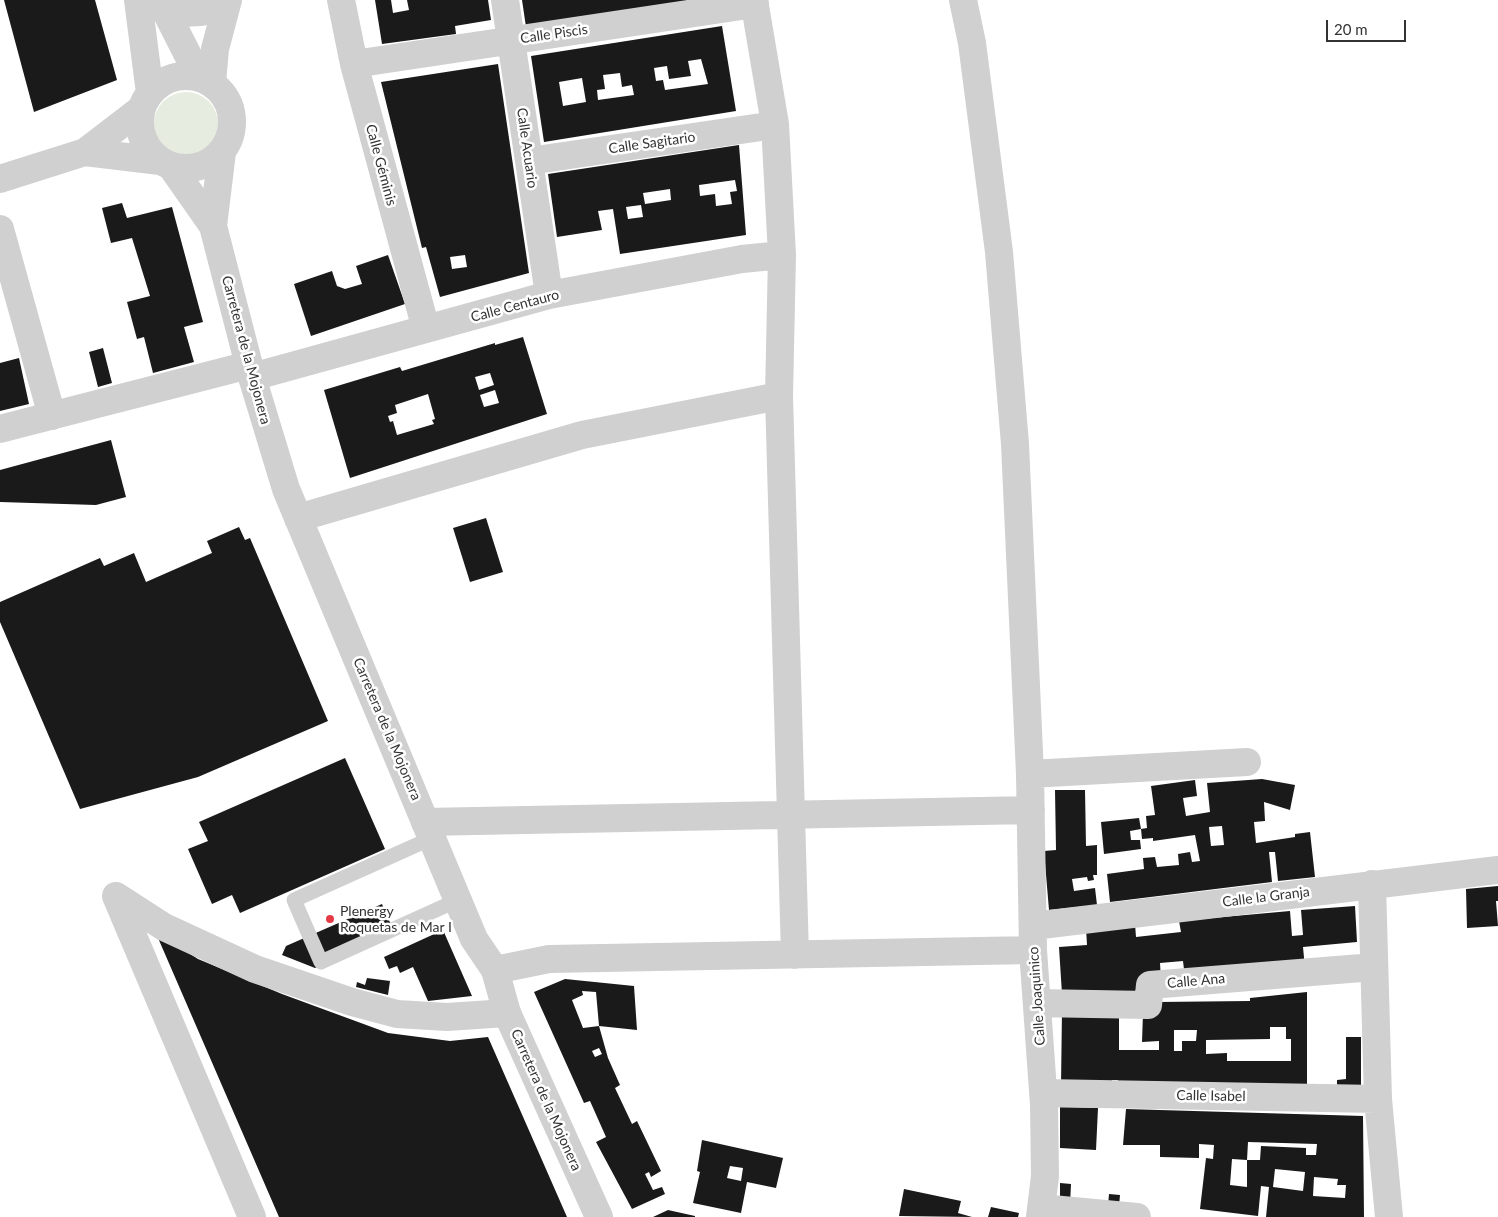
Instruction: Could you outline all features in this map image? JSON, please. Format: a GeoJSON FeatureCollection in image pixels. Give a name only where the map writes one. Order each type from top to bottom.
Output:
{"type":"FeatureCollection","features":[{"type":"Feature","properties":{"kind":"street","name":"Calle Géminis"},"geometry":{"type":"LineString","coordinates":[[340,0],[354,64],[426,329]]}},
{"type":"Feature","properties":{"kind":"street","name":"Calle Acuario"},"geometry":{"type":"LineString","coordinates":[[505,0],[550,296]]}},
{"type":"Feature","properties":{"kind":"street","name":"Calle Joaquinico"},"geometry":{"type":"LineString","coordinates":[[963,0],[972,43],[1000,262],[1015,444],[1030,774],[1033,938],[1044,1093],[1045,1176],[1041,1213]]}},
{"type":"Feature","properties":{"kind":"street"},"geometry":{"type":"LineString","coordinates":[[153,2],[180,13],[200,12],[227,2]]}},
{"type":"Feature","properties":{"kind":"street"},"geometry":{"type":"LineString","coordinates":[[85,152],[166,163],[185,169],[199,167],[211,162],[222,152],[231,133],[232,112],[226,99],[205,80],[153,2]]}},
{"type":"Feature","properties":{"kind":"street"},"geometry":{"type":"LineString","coordinates":[[153,2],[146,101],[140,123],[142,138],[149,150],[166,163]]}},
{"type":"Feature","properties":{"kind":"street"},"geometry":{"type":"LineString","coordinates":[[205,80],[227,2]]}},
{"type":"Feature","properties":{"kind":"street","name":"Calle Piscis"},"geometry":{"type":"LineString","coordinates":[[354,64],[754,2]]}},
{"type":"Feature","properties":{"kind":"street"},"geometry":{"type":"LineString","coordinates":[[754,2],[775,126],[782,254],[779,396],[795,955]]}},
{"type":"Feature","properties":{"kind":"street"},"geometry":{"type":"LineString","coordinates":[[0,179],[85,152],[146,101],[168,79],[180,76],[205,80]]}},
{"type":"Feature","properties":{"kind":"street","name":"Calle Sagitario"},"geometry":{"type":"LineString","coordinates":[[529,161],[775,126]]}},
{"type":"Feature","properties":{"kind":"street","name":"Carretera de la Mojonera"},"geometry":{"type":"LineString","coordinates":[[222,152],[213,226],[251,371],[286,489],[474,939],[495,970],[507,1012],[599,1217]]}},
{"type":"Feature","properties":{"kind":"street","name":"Carretera de la Mojonera"},"geometry":{"type":"LineString","coordinates":[[166,163],[213,226]]}},
{"type":"Feature","properties":{"kind":"street"},"geometry":{"type":"LineString","coordinates":[[0,229],[52,416]]}},
{"type":"Feature","properties":{"kind":"street","name":"Calle Centauro"},"geometry":{"type":"LineString","coordinates":[[0,430],[52,416],[426,329],[550,296],[742,259],[782,254]]}},
{"type":"Feature","properties":{"kind":"street"},"geometry":{"type":"LineString","coordinates":[[298,518],[582,435],[779,396]]}},
{"type":"Feature","properties":{"kind":"street"},"geometry":{"type":"LineString","coordinates":[[1030,774],[1247,762]]}},
{"type":"Feature","properties":{"kind":"street"},"geometry":{"type":"LineString","coordinates":[[429,830],[791,815],[1030,810]]}},
{"type":"Feature","properties":{"kind":"street","name":"Calle la Granja"},"geometry":{"type":"LineString","coordinates":[[495,970],[548,959],[795,955],[1033,938],[1372,884],[1498,870]]}},
{"type":"Feature","properties":{"kind":"street"},"geometry":{"type":"LineString","coordinates":[[1372,884],[1378,1099],[1390,1217]]}},
{"type":"Feature","properties":{"kind":"street"},"geometry":{"type":"LineString","coordinates":[[252,1217],[116,896],[164,926],[255,968],[352,1002],[396,1014],[447,1017],[507,1012]]}},
{"type":"Feature","properties":{"kind":"street","name":"Calle Ana"},"geometry":{"type":"LineString","coordinates":[[1037,1003],[1148,1005],[1150,985],[1374,967]]}},
{"type":"Feature","properties":{"kind":"street","name":"Calle Isabel"},"geometry":{"type":"LineString","coordinates":[[1044,1093],[1378,1099]]}},
{"type":"Feature","properties":{"kind":"street"},"geometry":{"type":"LineString","coordinates":[[1041,1213],[1137,1217]]}},
{"type":"Feature","properties":{"kind":"lane"},"geometry":{"type":"LineString","coordinates":[[429,830],[294,900],[321,962],[458,900]]}},
{"type":"Feature","properties":{"kind":"shaded area"},"geometry":{"type":"Polygon","coordinates":[[[180,92],[192,92],[209,101],[216,112],[218,124],[216,136],[209,147],[192,156],[180,156],[168,151],[159,142],[154,130],[154,118],[159,106],[168,97],[180,92]]]}},
{"type":"Feature","properties":{"kind":"building"},"geometry":{"type":"Polygon","coordinates":[[[4,0],[95,0],[117,80],[34,112],[4,0]]]}},
{"type":"Feature","properties":{"kind":"building"},"geometry":{"type":"Polygon","coordinates":[[[375,0],[391,0],[393,13],[409,10],[407,0],[488,0],[491,20],[455,26],[456,34],[382,44],[375,0]]]}},
{"type":"Feature","properties":{"kind":"building"},"geometry":{"type":"Polygon","coordinates":[[[522,0],[692,0],[526,27],[522,0]]]}},
{"type":"Feature","properties":{"kind":"building"},"geometry":{"type":"Polygon","coordinates":[[[722,26],[736,111],[544,142],[531,56],[722,26]],[[701,59],[688,61],[691,76],[669,79],[667,66],[654,68],[656,81],[663,80],[665,90],[708,84],[701,59]],[[620,73],[603,75],[605,89],[597,90],[598,100],[634,95],[632,85],[622,87],[620,73]],[[582,78],[559,82],[563,106],[586,102],[582,78]]]}},
{"type":"Feature","properties":{"kind":"building"},"geometry":{"type":"Polygon","coordinates":[[[498,64],[529,273],[440,297],[426,247],[422,248],[381,82],[498,64]],[[465,255],[450,257],[452,269],[467,267],[465,255]]]}},
{"type":"Feature","properties":{"kind":"building"},"geometry":{"type":"Polygon","coordinates":[[[739,145],[746,235],[620,254],[613,209],[598,211],[602,230],[557,237],[548,174],[739,145]],[[735,180],[699,185],[700,196],[715,194],[716,206],[732,204],[730,192],[737,191],[735,180]],[[670,189],[643,193],[645,204],[671,200],[670,189]],[[641,205],[626,207],[628,219],[643,217],[641,205]]]}},
{"type":"Feature","properties":{"kind":"building"},"geometry":{"type":"Polygon","coordinates":[[[122,203],[127,218],[172,207],[203,322],[184,327],[194,362],[153,373],[144,337],[137,339],[127,302],[150,296],[132,238],[111,243],[102,208],[122,203]]]}},
{"type":"Feature","properties":{"kind":"building"},"geometry":{"type":"Polygon","coordinates":[[[388,255],[405,304],[311,336],[294,284],[332,271],[337,286],[345,289],[362,284],[356,266],[388,255]]]}},
{"type":"Feature","properties":{"kind":"building"},"geometry":{"type":"Polygon","coordinates":[[[523,337],[547,414],[350,478],[324,390],[400,367],[402,371],[495,343],[495,345],[523,337]],[[490,373],[475,377],[479,390],[494,385],[490,373]],[[495,390],[480,395],[484,407],[499,403],[495,390]],[[428,394],[395,405],[397,413],[388,416],[390,422],[393,421],[397,435],[434,424],[432,420],[435,419],[428,394]]]}},
{"type":"Feature","properties":{"kind":"building"},"geometry":{"type":"Polygon","coordinates":[[[103,348],[112,383],[98,387],[89,352],[103,348]]]}},
{"type":"Feature","properties":{"kind":"building"},"geometry":{"type":"Polygon","coordinates":[[[19,358],[29,404],[0,411],[0,363],[19,358]]]}},
{"type":"Feature","properties":{"kind":"building"},"geometry":{"type":"Polygon","coordinates":[[[111,440],[126,497],[96,505],[0,502],[0,470],[111,440]]]}},
{"type":"Feature","properties":{"kind":"building"},"geometry":{"type":"Polygon","coordinates":[[[486,518],[503,572],[470,582],[453,528],[486,518]]]}},
{"type":"Feature","properties":{"kind":"building"},"geometry":{"type":"Polygon","coordinates":[[[239,527],[245,540],[250,538],[328,721],[198,777],[80,809],[0,622],[0,602],[100,558],[104,566],[134,553],[146,582],[212,553],[207,541],[239,527]]]}},
{"type":"Feature","properties":{"kind":"building"},"geometry":{"type":"Polygon","coordinates":[[[345,758],[385,849],[240,913],[232,895],[212,904],[188,849],[208,841],[199,822],[345,758]]]}},
{"type":"Feature","properties":{"kind":"building"},"geometry":{"type":"Polygon","coordinates":[[[1262,779],[1295,785],[1290,810],[1264,802],[1265,821],[1254,822],[1256,843],[1295,837],[1295,834],[1310,832],[1315,877],[1278,881],[1275,852],[1269,852],[1272,882],[1110,902],[1107,874],[1144,869],[1143,858],[1155,857],[1157,867],[1179,865],[1178,854],[1190,852],[1192,862],[1200,861],[1195,835],[1153,841],[1153,838],[1142,839],[1141,829],[1147,828],[1146,816],[1155,815],[1151,786],[1195,780],[1197,796],[1183,798],[1186,816],[1210,812],[1207,783],[1262,779]],[[1222,826],[1209,827],[1211,846],[1224,845],[1222,826]]]}},
{"type":"Feature","properties":{"kind":"building"},"geometry":{"type":"Polygon","coordinates":[[[1055,790],[1085,790],[1086,846],[1097,845],[1097,875],[1093,875],[1094,880],[1088,881],[1087,877],[1072,879],[1074,891],[1095,888],[1097,905],[1049,910],[1044,851],[1056,850],[1055,790]]]}},
{"type":"Feature","properties":{"kind":"building"},"geometry":{"type":"Polygon","coordinates":[[[1139,818],[1141,829],[1130,831],[1131,840],[1140,840],[1141,849],[1104,854],[1101,822],[1139,818]]]}},
{"type":"Feature","properties":{"kind":"building"},"geometry":{"type":"Polygon","coordinates":[[[1498,886],[1498,901],[1496,901],[1498,926],[1467,928],[1466,889],[1498,886]]]}},
{"type":"Feature","properties":{"kind":"building"},"geometry":{"type":"Polygon","coordinates":[[[382,904],[395,934],[315,968],[282,955],[286,946],[382,904]]]}},
{"type":"Feature","properties":{"kind":"building"},"geometry":{"type":"Polygon","coordinates":[[[1355,906],[1357,942],[1303,947],[1305,968],[1185,978],[1183,961],[1160,963],[1161,980],[1140,997],[1062,994],[1059,947],[1087,945],[1086,928],[1135,924],[1136,937],[1181,932],[1179,921],[1290,911],[1292,936],[1303,935],[1301,910],[1355,906]]]}},
{"type":"Feature","properties":{"kind":"building"},"geometry":{"type":"Polygon","coordinates":[[[443,930],[472,996],[428,1001],[413,967],[400,973],[397,966],[389,969],[384,957],[443,930]]]}},
{"type":"Feature","properties":{"kind":"building"},"geometry":{"type":"Polygon","coordinates":[[[155,931],[198,959],[282,994],[388,1033],[450,1041],[488,1037],[567,1217],[279,1217],[155,931]]]}},
{"type":"Feature","properties":{"kind":"building"},"geometry":{"type":"Polygon","coordinates":[[[367,978],[390,981],[388,995],[356,987],[357,982],[365,985],[367,978]]]}},
{"type":"Feature","properties":{"kind":"building"},"geometry":{"type":"Polygon","coordinates":[[[565,979],[634,986],[637,1030],[599,1026],[608,1058],[620,1085],[615,1088],[632,1124],[637,1121],[661,1171],[651,1177],[649,1172],[645,1174],[653,1190],[662,1187],[665,1194],[632,1209],[596,1142],[606,1137],[590,1101],[584,1103],[534,992],[565,979]],[[582,991],[583,995],[572,1000],[583,1028],[599,1026],[596,992],[582,991]],[[599,1048],[592,1051],[595,1057],[602,1054],[599,1048]]]}},
{"type":"Feature","properties":{"kind":"building"},"geometry":{"type":"Polygon","coordinates":[[[1307,992],[1307,1089],[1118,1091],[1118,1080],[1112,1080],[1112,1091],[1061,1086],[1062,1009],[1119,1012],[1119,1050],[1159,1050],[1159,1041],[1142,1042],[1143,1013],[1158,1014],[1158,1002],[1250,1001],[1250,998],[1307,992]],[[1270,1027],[1270,1039],[1206,1040],[1206,1054],[1227,1053],[1227,1061],[1291,1061],[1291,1039],[1286,1039],[1286,1027],[1270,1027]],[[1174,1030],[1174,1051],[1182,1051],[1182,1041],[1196,1041],[1197,1030],[1174,1030]]]}},
{"type":"Feature","properties":{"kind":"building"},"geometry":{"type":"Polygon","coordinates":[[[1346,1037],[1361,1037],[1361,1089],[1337,1085],[1337,1080],[1346,1079],[1346,1037]]]}},
{"type":"Feature","properties":{"kind":"building"},"geometry":{"type":"Polygon","coordinates":[[[1060,1107],[1098,1108],[1096,1150],[1060,1148],[1060,1107]]]}},
{"type":"Feature","properties":{"kind":"building"},"geometry":{"type":"Polygon","coordinates":[[[1126,1109],[1363,1116],[1364,1217],[1266,1217],[1269,1187],[1261,1186],[1258,1216],[1200,1209],[1206,1158],[1213,1159],[1214,1145],[1199,1144],[1199,1158],[1160,1157],[1160,1145],[1123,1145],[1126,1109]],[[1248,1142],[1247,1160],[1260,1160],[1261,1146],[1306,1148],[1306,1155],[1316,1155],[1317,1144],[1248,1142]],[[1232,1159],[1230,1185],[1247,1187],[1247,1160],[1232,1159]],[[1275,1169],[1273,1187],[1303,1191],[1305,1172],[1275,1169]],[[1314,1177],[1313,1196],[1345,1198],[1346,1185],[1337,1185],[1338,1179],[1314,1177]]]}},
{"type":"Feature","properties":{"kind":"building"},"geometry":{"type":"Polygon","coordinates":[[[702,1140],[783,1158],[776,1188],[747,1182],[741,1213],[693,1203],[700,1172],[697,1171],[702,1140]],[[730,1166],[727,1178],[741,1181],[743,1168],[730,1166]]]}},
{"type":"Feature","properties":{"kind":"building"},"geometry":{"type":"Polygon","coordinates":[[[1060,1183],[1071,1184],[1070,1205],[1060,1204],[1060,1183]]]}},
{"type":"Feature","properties":{"kind":"building"},"geometry":{"type":"Polygon","coordinates":[[[904,1189],[961,1201],[958,1213],[972,1217],[899,1216],[904,1189]]]}},
{"type":"Feature","properties":{"kind":"building"},"geometry":{"type":"Polygon","coordinates":[[[1109,1194],[1120,1195],[1119,1206],[1108,1206],[1109,1194]]]}},
{"type":"Feature","properties":{"kind":"building"},"geometry":{"type":"Polygon","coordinates":[[[991,1207],[1019,1213],[1018,1217],[988,1217],[991,1207]]]}},
{"type":"Feature","properties":{"kind":"building"},"geometry":{"type":"Polygon","coordinates":[[[668,1210],[695,1216],[695,1217],[653,1217],[668,1210]]]}},
{"type":"Feature","properties":{"kind":"place","name":"Plenergy Roquetas de Mar I"},"geometry":{"type":"Point","coordinates":[330,919]}}]}
